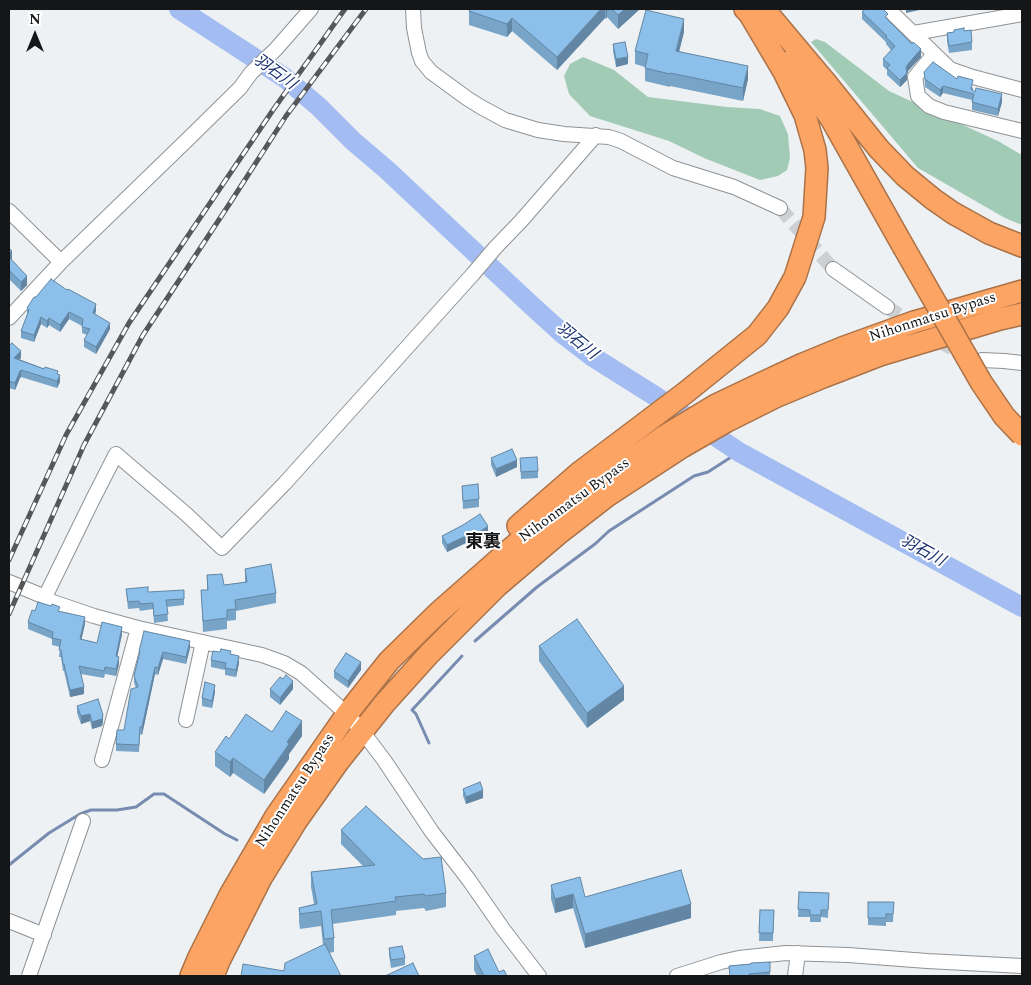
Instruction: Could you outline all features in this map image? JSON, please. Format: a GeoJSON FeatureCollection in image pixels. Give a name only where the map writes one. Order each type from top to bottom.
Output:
{"type":"FeatureCollection","features":[{"type":"Feature","properties":{"kind":"highway"},"geometry":{"type":"LineString","coordinates":[[389,661],[414,630],[505,536],[579,473],[685,393],[757,335],[778,308],[795,277],[814,217],[817,168],[815,150],[805,115],[784,72],[745,9]]}},
{"type":"Feature","properties":{"kind":"highway"},"geometry":{"type":"LineString","coordinates":[[755,9],[832,120],[1010,408],[1022,421]]}},
{"type":"Feature","properties":{"kind":"highway"},"geometry":{"type":"LineString","coordinates":[[763,9],[772,26],[813,78],[842,122],[981,382],[1004,416],[1022,435]]}},
{"type":"Feature","properties":{"kind":"highway"},"geometry":{"type":"LineString","coordinates":[[763,9],[879,149],[905,176],[953,213],[989,234],[1022,246]]}},
{"type":"Feature","properties":{"kind":"highway","name":"Nihonmatsu Bypass"},"geometry":{"type":"LineString","coordinates":[[213,976],[261,878],[296,820],[338,762],[384,704],[429,654],[497,586],[558,534],[607,496],[682,447],[721,413],[803,364],[914,322],[1022,291]]}},
{"type":"Feature","properties":{"kind":"highway","name":"Nihonmatsu Bypass"},"geometry":{"type":"LineString","coordinates":[[191,976],[230,895],[276,816],[347,714],[389,661],[438,613],[522,539],[663,437],[721,413],[775,397],[823,376],[880,355],[1022,314]]}},
{"type":"Feature","properties":{"kind":"street"},"geometry":{"type":"LineString","coordinates":[[9,318],[61,262],[240,88],[251,73],[276,49],[311,9]]}},
{"type":"Feature","properties":{"kind":"street"},"geometry":{"type":"LineString","coordinates":[[412,9],[419,53],[422,61],[431,72],[468,99],[505,120],[538,130],[564,134],[609,136],[672,168],[734,187],[780,208]]}},
{"type":"Feature","properties":{"kind":"street"},"geometry":{"type":"LineString","coordinates":[[888,9],[950,69],[973,78],[1022,90]]}},
{"type":"Feature","properties":{"kind":"street"},"geometry":{"type":"LineString","coordinates":[[914,33],[1022,14]]}},
{"type":"Feature","properties":{"kind":"street"},"geometry":{"type":"LineString","coordinates":[[934,54],[915,78],[918,96],[929,106],[944,112],[1022,131]]}},
{"type":"Feature","properties":{"kind":"street"},"geometry":{"type":"LineString","coordinates":[[45,597],[116,454],[186,514],[222,548],[285,483],[570,167],[596,135]]}},
{"type":"Feature","properties":{"kind":"street"},"geometry":{"type":"LineString","coordinates":[[9,211],[61,262]]}},
{"type":"Feature","properties":{"kind":"street"},"geometry":{"type":"LineString","coordinates":[[833,268],[887,307]]}},
{"type":"Feature","properties":{"kind":"street"},"geometry":{"type":"LineString","coordinates":[[982,360],[1022,363]]}},
{"type":"Feature","properties":{"kind":"street"},"geometry":{"type":"LineString","coordinates":[[9,582],[45,597],[50,601],[94,616],[138,628],[262,655],[284,663],[307,678],[347,714],[384,760],[432,832],[539,976]]}},
{"type":"Feature","properties":{"kind":"street"},"geometry":{"type":"LineString","coordinates":[[102,760],[138,628]]}},
{"type":"Feature","properties":{"kind":"street"},"geometry":{"type":"LineString","coordinates":[[186,720],[203,642]]}},
{"type":"Feature","properties":{"kind":"street"},"geometry":{"type":"LineString","coordinates":[[28,976],[83,821]]}},
{"type":"Feature","properties":{"kind":"street"},"geometry":{"type":"LineString","coordinates":[[9,921],[44,935]]}},
{"type":"Feature","properties":{"kind":"street"},"geometry":{"type":"LineString","coordinates":[[677,976],[739,958],[786,953],[1022,966]]}},
{"type":"Feature","properties":{"kind":"street"},"geometry":{"type":"LineString","coordinates":[[795,976],[798,953]]}},
{"type":"Feature","properties":{"kind":"green space"},"geometry":{"type":"Polygon","coordinates":[[[816,39],[825,42],[889,91],[998,141],[1022,155],[1022,225],[1005,218],[918,168],[811,42],[816,39]]]}},
{"type":"Feature","properties":{"kind":"green space"},"geometry":{"type":"Polygon","coordinates":[[[583,57],[614,70],[648,97],[727,107],[760,109],[780,116],[788,134],[790,158],[787,170],[778,176],[760,180],[704,158],[669,141],[590,116],[569,94],[564,76],[570,64],[583,57]]]}},
{"type":"Feature","properties":{"kind":"building"},"geometry":{"type":"Polygon","coordinates":[[[470,9],[601,9],[557,57],[512,18],[507,24],[469,11],[470,9]]]}},
{"type":"Feature","properties":{"kind":"building"},"geometry":{"type":"Polygon","coordinates":[[[612,9],[625,9],[618,15],[612,9]]]}},
{"type":"Feature","properties":{"kind":"building"},"geometry":{"type":"Polygon","coordinates":[[[865,9],[883,9],[888,14],[885,17],[912,44],[913,42],[921,49],[908,64],[906,68],[907,73],[900,80],[887,68],[890,65],[883,59],[895,46],[862,12],[865,9]]]}},
{"type":"Feature","properties":{"kind":"building"},"geometry":{"type":"Polygon","coordinates":[[[646,10],[684,19],[676,51],[748,66],[743,88],[645,68],[648,54],[635,51],[646,10]]]}},
{"type":"Feature","properties":{"kind":"building"},"geometry":{"type":"Polygon","coordinates":[[[964,28],[964,31],[971,30],[972,42],[949,46],[947,33],[964,28]]]}},
{"type":"Feature","properties":{"kind":"building"},"geometry":{"type":"Polygon","coordinates":[[[625,42],[628,57],[616,59],[613,44],[625,42]]]}},
{"type":"Feature","properties":{"kind":"building"},"geometry":{"type":"Polygon","coordinates":[[[933,62],[957,79],[958,76],[973,80],[971,89],[975,92],[976,88],[1002,94],[998,109],[972,102],[974,94],[943,86],[940,90],[925,79],[924,72],[933,62]]]}},
{"type":"Feature","properties":{"kind":"building"},"geometry":{"type":"Polygon","coordinates":[[[9,257],[27,276],[21,282],[9,270],[9,257]]]}},
{"type":"Feature","properties":{"kind":"building"},"geometry":{"type":"Polygon","coordinates":[[[51,279],[67,290],[96,304],[93,313],[110,323],[96,347],[84,340],[90,329],[82,327],[83,319],[69,312],[60,325],[49,318],[47,321],[41,317],[34,335],[21,331],[29,310],[27,308],[34,297],[51,279]]]}},
{"type":"Feature","properties":{"kind":"building"},"geometry":{"type":"Polygon","coordinates":[[[12,343],[21,351],[14,358],[44,369],[45,367],[58,371],[57,374],[60,375],[57,381],[21,370],[15,383],[9,381],[9,346],[12,343]]]}},
{"type":"Feature","properties":{"kind":"building"},"geometry":{"type":"Polygon","coordinates":[[[512,449],[517,460],[496,469],[491,458],[512,449]]]}},
{"type":"Feature","properties":{"kind":"building"},"geometry":{"type":"Polygon","coordinates":[[[537,457],[538,471],[521,472],[520,458],[537,457]]]}},
{"type":"Feature","properties":{"kind":"building"},"geometry":{"type":"Polygon","coordinates":[[[478,484],[479,499],[463,501],[462,486],[478,484]]]}},
{"type":"Feature","properties":{"kind":"building"},"geometry":{"type":"Polygon","coordinates":[[[480,514],[488,526],[472,537],[470,534],[447,545],[442,536],[480,514]]]}},
{"type":"Feature","properties":{"kind":"building"},"geometry":{"type":"Polygon","coordinates":[[[271,564],[276,593],[235,600],[236,609],[227,610],[227,618],[203,621],[201,590],[208,590],[207,575],[222,574],[224,585],[247,582],[245,569],[271,564]]]}},
{"type":"Feature","properties":{"kind":"building"},"geometry":{"type":"Polygon","coordinates":[[[148,587],[148,592],[184,590],[184,599],[166,600],[168,614],[154,616],[153,603],[140,604],[139,601],[128,602],[126,589],[148,587]]]}},
{"type":"Feature","properties":{"kind":"building"},"geometry":{"type":"Polygon","coordinates":[[[38,602],[60,607],[58,611],[85,617],[80,639],[97,643],[102,622],[122,627],[116,656],[119,657],[116,669],[105,667],[104,671],[79,666],[84,687],[70,690],[61,650],[59,650],[61,640],[52,638],[53,632],[28,622],[32,610],[35,611],[38,602]]]}},
{"type":"Feature","properties":{"kind":"building"},"geometry":{"type":"Polygon","coordinates":[[[577,619],[624,686],[587,713],[539,646],[577,619]]]}},
{"type":"Feature","properties":{"kind":"building"},"geometry":{"type":"Polygon","coordinates":[[[144,631],[190,641],[186,657],[163,652],[158,668],[155,667],[142,727],[140,727],[139,745],[116,744],[117,730],[124,730],[131,689],[138,687],[134,676],[144,631]]]}},
{"type":"Feature","properties":{"kind":"building"},"geometry":{"type":"Polygon","coordinates":[[[221,649],[231,651],[230,654],[239,656],[236,670],[225,668],[226,663],[211,660],[213,651],[220,652],[221,649]]]}},
{"type":"Feature","properties":{"kind":"building"},"geometry":{"type":"Polygon","coordinates":[[[346,653],[361,662],[348,681],[334,671],[346,653]]]}},
{"type":"Feature","properties":{"kind":"building"},"geometry":{"type":"Polygon","coordinates":[[[286,675],[293,681],[280,698],[270,689],[280,677],[283,679],[286,675]]]}},
{"type":"Feature","properties":{"kind":"building"},"geometry":{"type":"Polygon","coordinates":[[[205,682],[215,685],[212,701],[202,698],[205,682]]]}},
{"type":"Feature","properties":{"kind":"building"},"geometry":{"type":"Polygon","coordinates":[[[98,699],[103,715],[102,719],[92,722],[90,714],[81,716],[77,706],[98,699]]]}},
{"type":"Feature","properties":{"kind":"building"},"geometry":{"type":"Polygon","coordinates":[[[286,711],[302,721],[287,742],[289,744],[264,780],[233,758],[230,762],[215,752],[226,736],[229,739],[246,714],[272,732],[286,711]]]}},
{"type":"Feature","properties":{"kind":"building"},"geometry":{"type":"Polygon","coordinates":[[[480,782],[483,790],[466,797],[463,789],[480,782]]]}},
{"type":"Feature","properties":{"kind":"building"},"geometry":{"type":"Polygon","coordinates":[[[366,806],[423,859],[441,857],[446,893],[395,897],[396,901],[331,910],[334,938],[324,939],[321,911],[300,914],[299,908],[317,904],[311,872],[375,865],[341,830],[366,806]]]}},
{"type":"Feature","properties":{"kind":"building"},"geometry":{"type":"Polygon","coordinates":[[[681,870],[691,904],[585,934],[573,894],[555,899],[551,885],[580,877],[585,897],[681,870]]]}},
{"type":"Feature","properties":{"kind":"building"},"geometry":{"type":"Polygon","coordinates":[[[799,892],[829,893],[828,910],[821,910],[821,915],[810,915],[810,910],[798,909],[799,892]]]}},
{"type":"Feature","properties":{"kind":"building"},"geometry":{"type":"Polygon","coordinates":[[[868,902],[894,902],[893,914],[886,914],[886,918],[868,918],[868,902]]]}},
{"type":"Feature","properties":{"kind":"building"},"geometry":{"type":"Polygon","coordinates":[[[760,910],[774,910],[773,933],[759,933],[760,910]]]}},
{"type":"Feature","properties":{"kind":"building"},"geometry":{"type":"Polygon","coordinates":[[[325,944],[341,976],[241,976],[243,964],[284,971],[285,963],[325,944]]]}},
{"type":"Feature","properties":{"kind":"building"},"geometry":{"type":"Polygon","coordinates":[[[402,946],[405,958],[391,960],[389,948],[402,946]]]}},
{"type":"Feature","properties":{"kind":"building"},"geometry":{"type":"Polygon","coordinates":[[[488,949],[499,972],[504,970],[507,976],[484,976],[474,956],[488,949]]]}},
{"type":"Feature","properties":{"kind":"building"},"geometry":{"type":"Polygon","coordinates":[[[770,962],[770,972],[749,974],[749,976],[730,976],[729,966],[770,962]]]}},
{"type":"Feature","properties":{"kind":"building"},"geometry":{"type":"Polygon","coordinates":[[[413,963],[419,976],[385,976],[413,963]]]}},
{"type":"Feature","properties":{"kind":"waterway","name":"羽石川"},"geometry":{"type":"LineString","coordinates":[[179,9],[285,78],[319,107],[353,141],[387,170],[563,334],[593,357],[739,452],[1022,607]]}},
{"type":"Feature","properties":{"kind":"waterway"},"geometry":{"type":"LineString","coordinates":[[475,641],[537,587],[595,544],[609,531],[694,476],[708,472],[739,452]]}},
{"type":"Feature","properties":{"kind":"waterway"},"geometry":{"type":"LineString","coordinates":[[429,743],[416,714],[412,710],[462,656]]}},
{"type":"Feature","properties":{"kind":"waterway"},"geometry":{"type":"LineString","coordinates":[[9,865],[49,833],[80,814],[91,810],[117,810],[136,807],[154,794],[164,794],[237,840]]}},
{"type":"Feature","properties":{"kind":"tunnel"},"geometry":{"type":"LineString","coordinates":[[780,208],[833,269]]}},
{"type":"Feature","properties":{"kind":"tunnel"},"geometry":{"type":"LineString","coordinates":[[887,307],[964,355]]}},
{"type":"Feature","properties":{"kind":"railway"},"geometry":{"type":"LineString","coordinates":[[9,560],[66,435],[129,323],[273,110],[345,9]]}},
{"type":"Feature","properties":{"kind":"railway"},"geometry":{"type":"LineString","coordinates":[[9,614],[84,445],[143,335],[286,116],[366,9]]}},
{"type":"Feature","properties":{"kind":"district","name":"東裏"},"geometry":{"type":"Point","coordinates":[483,543]}}]}
